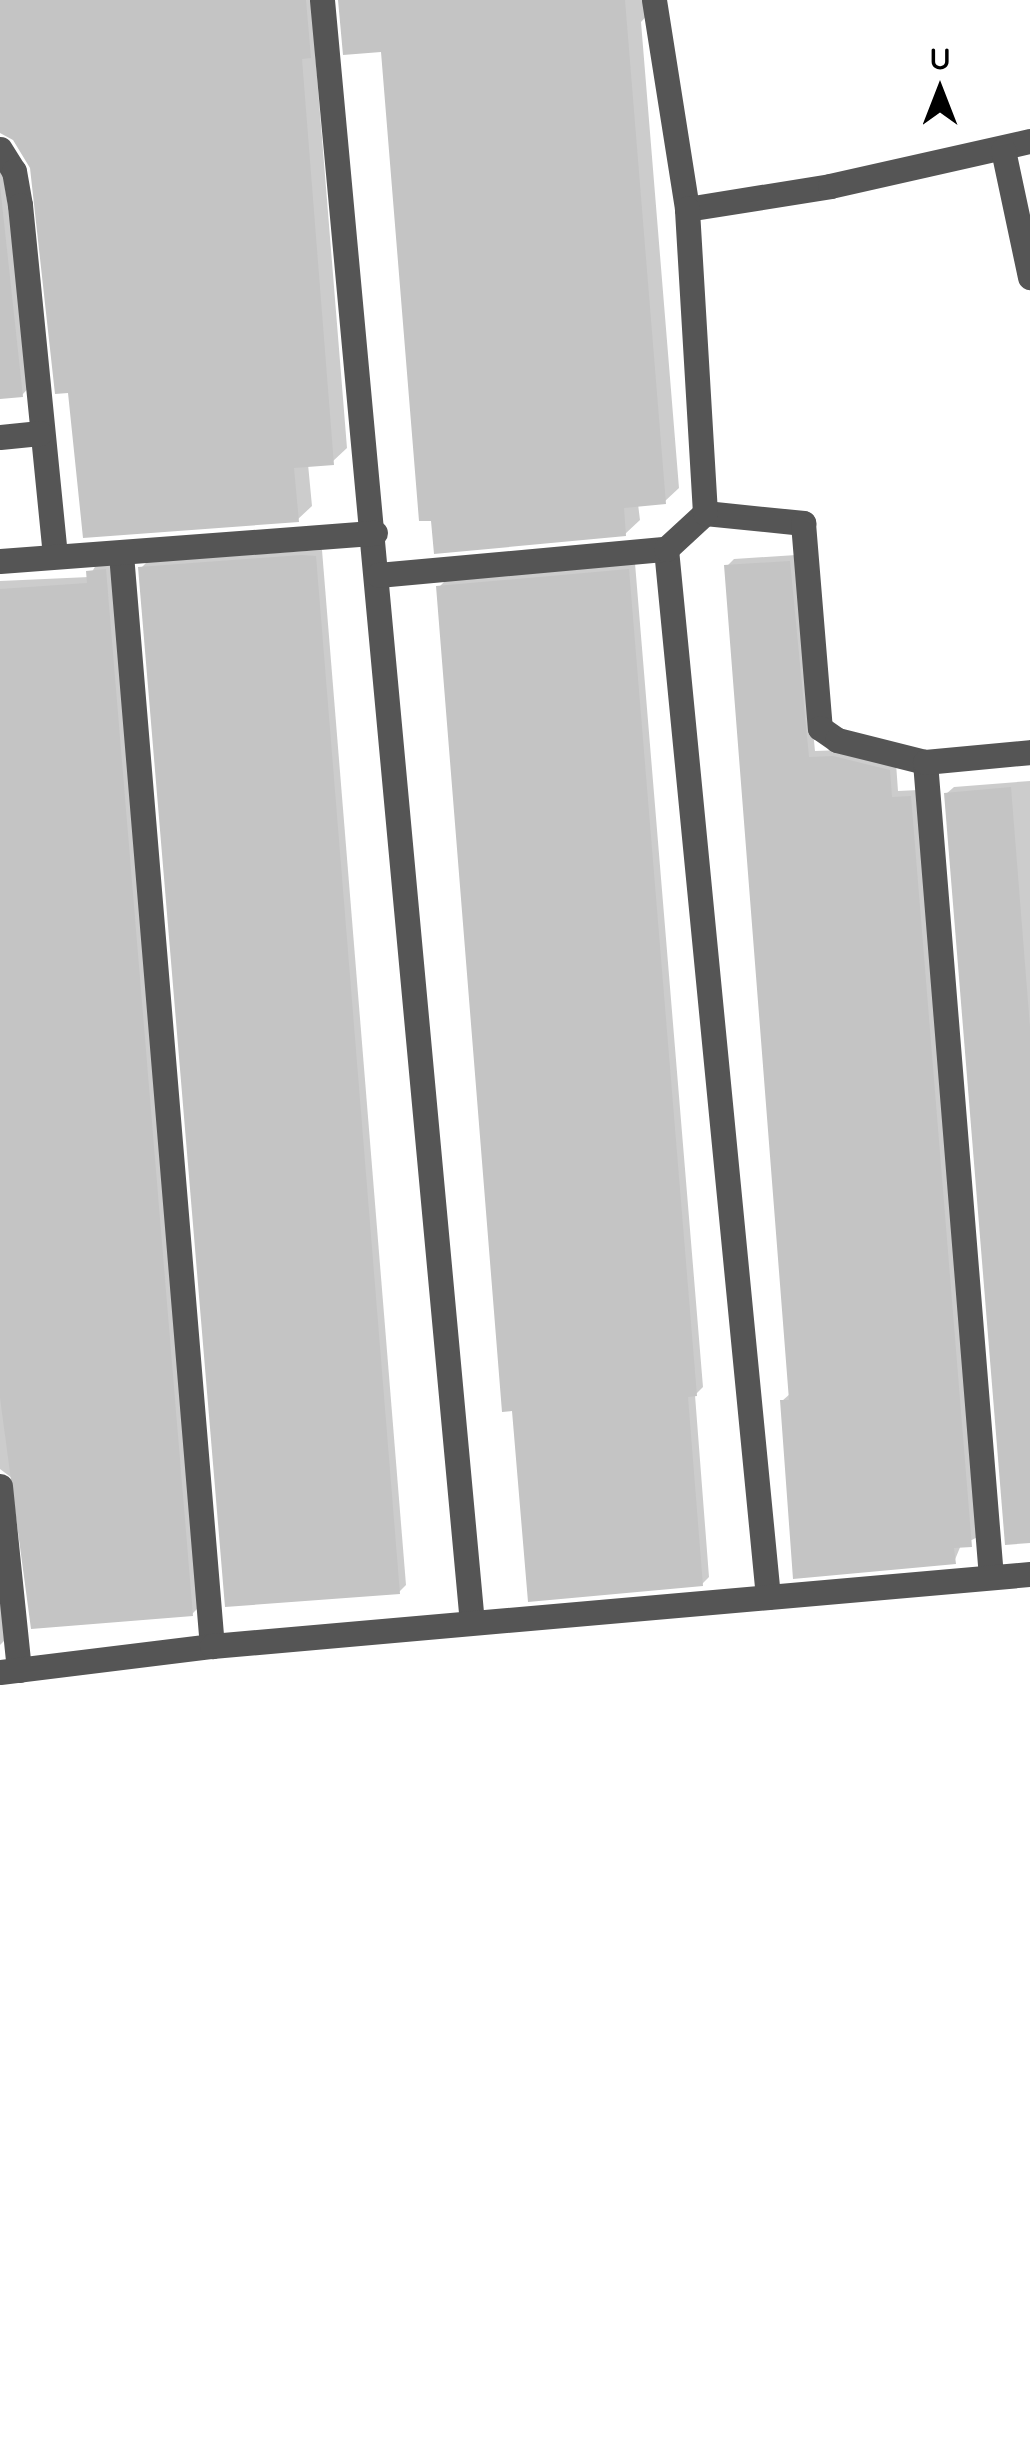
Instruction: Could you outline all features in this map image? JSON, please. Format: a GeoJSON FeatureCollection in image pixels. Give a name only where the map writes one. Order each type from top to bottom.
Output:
{"type":"FeatureCollection","features":[{"type":"Feature","properties":{"kind":"street"},"geometry":{"type":"LineString","coordinates":[[322,0],[375,533],[472,1622]]}},
{"type":"Feature","properties":{"kind":"street"},"geometry":{"type":"LineString","coordinates":[[654,0],[687,209],[705,513]]}},
{"type":"Feature","properties":{"kind":"street"},"geometry":{"type":"LineString","coordinates":[[687,209],[1030,142]]}},
{"type":"Feature","properties":{"kind":"street"},"geometry":{"type":"LineString","coordinates":[[0,149],[14,171],[20,205],[55,554]]}},
{"type":"Feature","properties":{"kind":"street"},"geometry":{"type":"LineString","coordinates":[[1003,150],[1030,277]]}},
{"type":"Feature","properties":{"kind":"street"},"geometry":{"type":"LineString","coordinates":[[0,437],[40,434]]}},
{"type":"Feature","properties":{"kind":"street"},"geometry":{"type":"LineString","coordinates":[[378,575],[666,549],[705,513],[803,523],[820,728],[838,740],[926,762],[1030,752]]}},
{"type":"Feature","properties":{"kind":"street"},"geometry":{"type":"LineString","coordinates":[[0,561],[375,533]]}},
{"type":"Feature","properties":{"kind":"street"},"geometry":{"type":"LineString","coordinates":[[666,549],[768,1598]]}},
{"type":"Feature","properties":{"kind":"street"},"geometry":{"type":"LineString","coordinates":[[121,554],[212,1646]]}},
{"type":"Feature","properties":{"kind":"street"},"geometry":{"type":"LineString","coordinates":[[926,762],[991,1577]]}},
{"type":"Feature","properties":{"kind":"street"},"geometry":{"type":"LineString","coordinates":[[0,1486],[9,1671],[212,1646],[1030,1574]]}},
{"type":"Feature","properties":{"kind":"building"},"geometry":{"type":"Polygon","coordinates":[[[0,0],[306,0],[311,58],[302,59],[334,465],[294,468],[299,522],[83,538],[68,393],[55,394],[30,168],[13,140],[0,133],[0,0]]]}},
{"type":"Feature","properties":{"kind":"building"},"geometry":{"type":"Polygon","coordinates":[[[338,0],[625,0],[666,504],[624,508],[626,536],[434,554],[431,521],[419,521],[381,52],[343,55],[338,0]]]}},
{"type":"Feature","properties":{"kind":"building"},"geometry":{"type":"Polygon","coordinates":[[[0,185],[23,397],[0,399],[0,185]]]}},
{"type":"Feature","properties":{"kind":"building"},"geometry":{"type":"Polygon","coordinates":[[[316,556],[400,1594],[225,1607],[138,567],[316,556]]]}},
{"type":"Feature","properties":{"kind":"building"},"geometry":{"type":"Polygon","coordinates":[[[790,561],[809,757],[833,756],[890,770],[892,797],[911,796],[972,1547],[954,1548],[956,1564],[793,1579],[780,1400],[789,1400],[724,565],[790,561]]]}},
{"type":"Feature","properties":{"kind":"building"},"geometry":{"type":"Polygon","coordinates":[[[106,569],[193,1616],[31,1629],[0,1398],[0,589],[87,583],[86,571],[106,569]]]}},
{"type":"Feature","properties":{"kind":"building"},"geometry":{"type":"Polygon","coordinates":[[[629,569],[697,1396],[688,1397],[703,1586],[528,1602],[512,1411],[502,1412],[436,586],[629,569]]]}},
{"type":"Feature","properties":{"kind":"building"},"geometry":{"type":"Polygon","coordinates":[[[1011,787],[1030,1027],[1030,1543],[1005,1545],[944,793],[1011,787]]]}}]}
